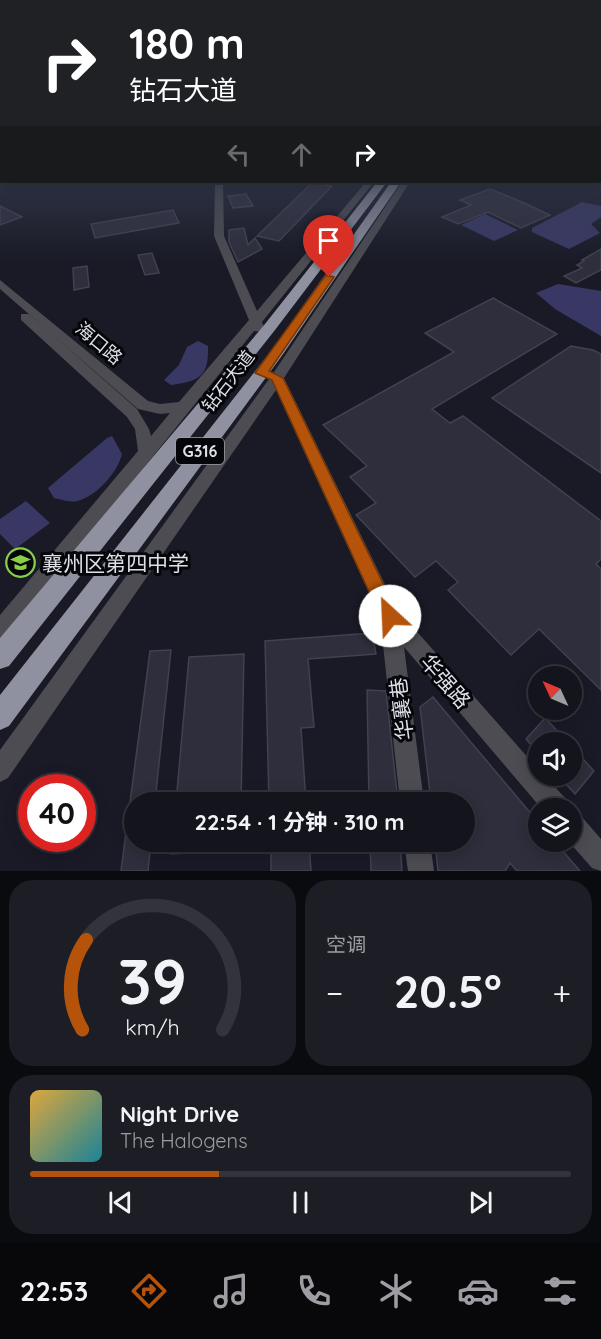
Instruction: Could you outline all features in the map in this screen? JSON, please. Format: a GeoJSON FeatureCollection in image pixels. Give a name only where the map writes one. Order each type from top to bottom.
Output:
{"type":"FeatureCollection","features":[{"type":"Feature","properties":{"kind":"highway","name":"钻石大道"},"geometry":{"type":"LineString","coordinates":[[0,657],[258,329],[381,183]]}},
{"type":"Feature","properties":{"kind":"highway","name":"钻石大道"},"geometry":{"type":"LineString","coordinates":[[0,717],[269,375],[395,183]]}},
{"type":"Feature","properties":{"kind":"street"},"geometry":{"type":"LineString","coordinates":[[219,183],[219,236],[258,329]]}},
{"type":"Feature","properties":{"kind":"street"},"geometry":{"type":"LineString","coordinates":[[0,630],[183,407],[258,329],[369,183]]}},
{"type":"Feature","properties":{"kind":"street"},"geometry":{"type":"LineString","coordinates":[[0,770],[269,375],[405,183]]}},
{"type":"Feature","properties":{"kind":"street","name":"海口路"},"geometry":{"type":"LineString","coordinates":[[0,283],[143,405],[160,409],[183,407]]}},
{"type":"Feature","properties":{"kind":"street","name":"海口路"},"geometry":{"type":"LineString","coordinates":[[0,295],[132,413],[142,429],[146,452]]}},
{"type":"Feature","properties":{"kind":"street","name":"华强路"},"geometry":{"type":"LineString","coordinates":[[269,375],[390,616],[548,798]]}},
{"type":"Feature","properties":{"kind":"street","name":"华襄巷"},"geometry":{"type":"LineString","coordinates":[[390,616],[411,792]]}},
{"type":"Feature","properties":{"kind":"street"},"geometry":{"type":"LineString","coordinates":[[582,837],[601,859]]}},
{"type":"Feature","properties":{"kind":"street"},"geometry":{"type":"LineString","coordinates":[[418,852],[421,871]]}},
{"type":"Feature","properties":{"kind":"shaded area"},"geometry":{"type":"Polygon","coordinates":[[[582,202],[601,206],[601,217],[591,224],[600,233],[569,249],[532,232],[532,228],[582,202]]]}},
{"type":"Feature","properties":{"kind":"shaded area"},"geometry":{"type":"Polygon","coordinates":[[[485,214],[518,230],[494,241],[461,225],[485,214]]]}},
{"type":"Feature","properties":{"kind":"shaded area"},"geometry":{"type":"Polygon","coordinates":[[[558,284],[601,291],[601,336],[555,309],[536,293],[558,284]]]}},
{"type":"Feature","properties":{"kind":"shaded area"},"geometry":{"type":"Polygon","coordinates":[[[198,341],[208,346],[207,365],[200,376],[189,382],[171,385],[164,380],[179,365],[187,347],[198,341]]]}},
{"type":"Feature","properties":{"kind":"shaded area"},"geometry":{"type":"Polygon","coordinates":[[[112,436],[122,454],[116,468],[105,483],[84,499],[69,501],[54,498],[48,488],[112,436]]]}},
{"type":"Feature","properties":{"kind":"shaded area"},"geometry":{"type":"Polygon","coordinates":[[[26,501],[50,523],[15,549],[0,534],[0,519],[26,501]]]}},
{"type":"Feature","properties":{"kind":"building"},"geometry":{"type":"Polygon","coordinates":[[[312,183],[332,186],[279,241],[257,236],[312,183]]]}},
{"type":"Feature","properties":{"kind":"building"},"geometry":{"type":"Polygon","coordinates":[[[490,189],[550,215],[521,228],[488,212],[458,224],[442,217],[471,205],[460,200],[490,189]]]}},
{"type":"Feature","properties":{"kind":"building"},"geometry":{"type":"Polygon","coordinates":[[[246,194],[253,206],[233,208],[228,196],[246,194]]]}},
{"type":"Feature","properties":{"kind":"building"},"geometry":{"type":"Polygon","coordinates":[[[0,206],[22,217],[0,225],[0,206]]]}},
{"type":"Feature","properties":{"kind":"building"},"geometry":{"type":"Polygon","coordinates":[[[173,210],[179,223],[95,238],[91,224],[173,210]]]}},
{"type":"Feature","properties":{"kind":"building"},"geometry":{"type":"Polygon","coordinates":[[[244,228],[248,245],[255,238],[262,249],[238,262],[229,242],[229,230],[244,228]]]}},
{"type":"Feature","properties":{"kind":"building"},"geometry":{"type":"Polygon","coordinates":[[[601,249],[601,270],[576,283],[564,276],[582,268],[577,265],[601,249]]]}},
{"type":"Feature","properties":{"kind":"building"},"geometry":{"type":"Polygon","coordinates":[[[152,253],[159,273],[145,275],[138,255],[152,253]]]}},
{"type":"Feature","properties":{"kind":"building"},"geometry":{"type":"Polygon","coordinates":[[[87,266],[89,287],[74,290],[73,268],[87,266]]]}},
{"type":"Feature","properties":{"kind":"building"},"geometry":{"type":"Polygon","coordinates":[[[493,298],[557,334],[432,409],[450,423],[463,416],[601,521],[601,559],[596,564],[601,569],[601,690],[582,671],[582,666],[577,666],[539,629],[511,655],[448,590],[458,582],[436,561],[415,577],[356,515],[376,503],[350,477],[367,466],[323,425],[454,352],[425,333],[493,298]]]}},
{"type":"Feature","properties":{"kind":"building"},"geometry":{"type":"Polygon","coordinates":[[[571,346],[593,350],[601,354],[601,473],[492,398],[571,346]]]}},
{"type":"Feature","properties":{"kind":"building"},"geometry":{"type":"Polygon","coordinates":[[[372,633],[376,654],[308,659],[314,727],[301,728],[305,792],[269,792],[265,641],[372,633]]]}},
{"type":"Feature","properties":{"kind":"building"},"geometry":{"type":"Polygon","coordinates":[[[171,650],[156,792],[131,792],[150,651],[171,650]]]}},
{"type":"Feature","properties":{"kind":"building"},"geometry":{"type":"Polygon","coordinates":[[[244,654],[241,792],[177,792],[189,657],[244,654]]]}},
{"type":"Feature","properties":{"kind":"building"},"geometry":{"type":"Polygon","coordinates":[[[367,690],[386,691],[397,792],[369,792],[367,690]]]}},
{"type":"Feature","properties":{"kind":"building"},"geometry":{"type":"Polygon","coordinates":[[[433,697],[528,810],[528,852],[564,852],[580,871],[517,871],[510,863],[505,871],[438,871],[436,852],[475,852],[475,792],[430,792],[420,707],[433,697]]]}},
{"type":"Feature","properties":{"kind":"building"},"geometry":{"type":"Polygon","coordinates":[[[543,720],[547,720],[558,732],[532,732],[543,720]]]}},
{"type":"Feature","properties":{"kind":"building"},"geometry":{"type":"Polygon","coordinates":[[[582,758],[594,771],[582,786],[582,758]]]}},
{"type":"Feature","properties":{"kind":"building"},"geometry":{"type":"Polygon","coordinates":[[[568,786],[582,786],[575,794],[568,786]]]}},
{"type":"Feature","properties":{"kind":"building"},"geometry":{"type":"Polygon","coordinates":[[[124,847],[124,852],[150,852],[148,871],[121,871],[124,847]]]}},
{"type":"Feature","properties":{"kind":"building"},"geometry":{"type":"Polygon","coordinates":[[[171,852],[205,852],[171,854],[171,852]]]}},
{"type":"Feature","properties":{"kind":"building"},"geometry":{"type":"Polygon","coordinates":[[[271,852],[310,852],[311,871],[271,871],[271,852]]]}},
{"type":"Feature","properties":{"kind":"building"},"geometry":{"type":"Polygon","coordinates":[[[370,852],[401,852],[402,871],[371,871],[370,852]]]}},
{"type":"Feature","properties":{"kind":"place","name":"襄州区第四中学"},"geometry":{"type":"Point","coordinates":[21,563]}},
{"type":"Feature","properties":{"kind":"route"},"geometry":{"type":"LineString","coordinates":[[329,277],[261,373],[277,378],[390,616]]}}]}
